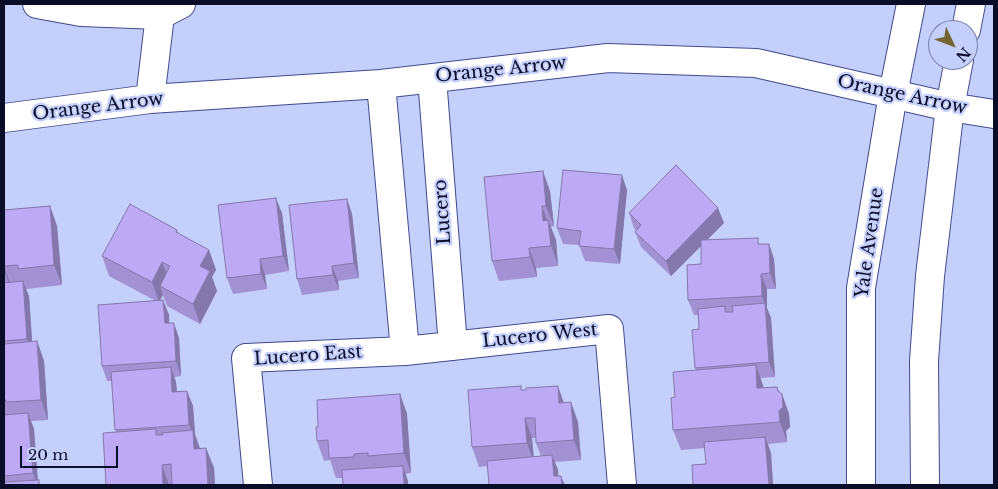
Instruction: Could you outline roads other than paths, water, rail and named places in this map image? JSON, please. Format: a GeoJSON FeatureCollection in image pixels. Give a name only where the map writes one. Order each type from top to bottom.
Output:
{"type":"FeatureCollection","features":[{"type":"Feature","properties":{"kind":"street"},"geometry":{"type":"LineString","coordinates":[[37,4],[81,12],[166,8],[150,99]]}},
{"type":"Feature","properties":{"kind":"street","name":"Yale Avenue"},"geometry":{"type":"LineString","coordinates":[[861,485],[861,288],[911,4]]}},
{"type":"Feature","properties":{"kind":"street"},"geometry":{"type":"LineString","coordinates":[[968,20],[971,4]]}},
{"type":"Feature","properties":{"kind":"street","name":"Orange Arrow"},"geometry":{"type":"LineString","coordinates":[[4,118],[150,99],[381,84],[608,58],[756,63],[950,107],[994,114]]}},
{"type":"Feature","properties":{"kind":"street"},"geometry":{"type":"LineString","coordinates":[[925,485],[924,361],[930,276],[950,107],[957,70]]}},
{"type":"Feature","properties":{"kind":"street","name":"Lucero"},"geometry":{"type":"LineString","coordinates":[[432,78],[453,346]]}},
{"type":"Feature","properties":{"kind":"street"},"geometry":{"type":"LineString","coordinates":[[381,84],[405,351]]}},
{"type":"Feature","properties":{"kind":"street","name":"Lucero West"},"geometry":{"type":"LineString","coordinates":[[405,351],[609,329],[622,485]]}},
{"type":"Feature","properties":{"kind":"street","name":"Lucero East"},"geometry":{"type":"LineString","coordinates":[[258,485],[246,358],[405,351]]}}]}
